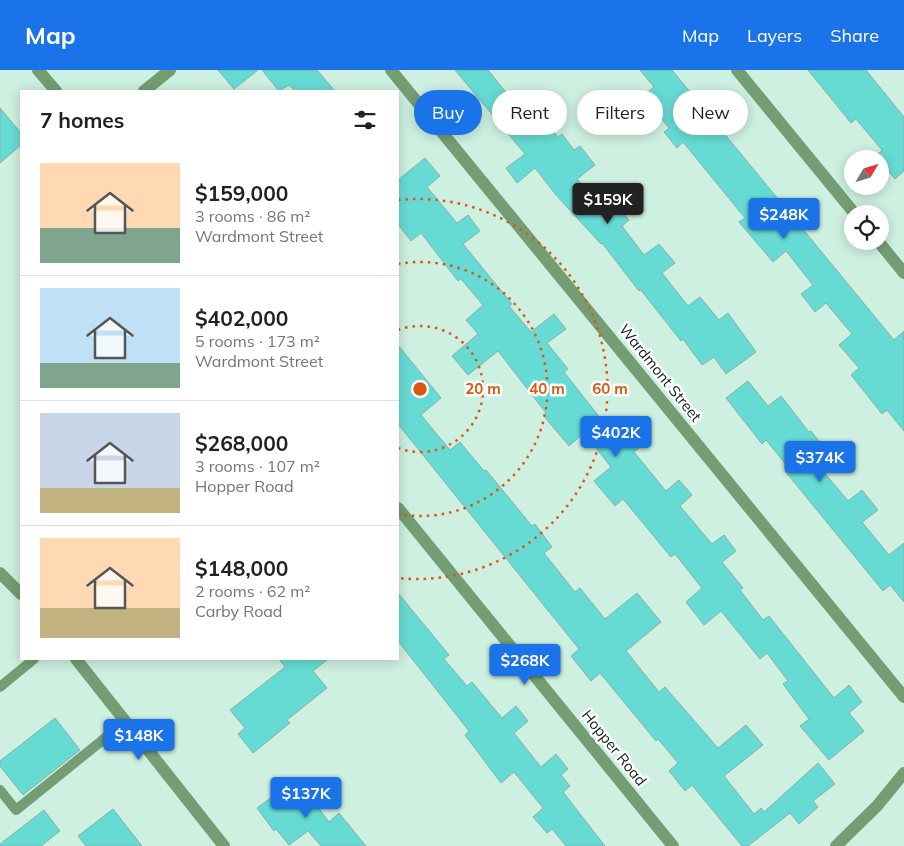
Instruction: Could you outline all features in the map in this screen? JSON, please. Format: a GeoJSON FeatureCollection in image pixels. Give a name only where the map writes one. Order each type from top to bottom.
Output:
{"type":"FeatureCollection","features":[{"type":"Feature","properties":{"kind":"street"},"geometry":{"type":"LineString","coordinates":[[38,70],[55,90]]}},
{"type":"Feature","properties":{"kind":"street"},"geometry":{"type":"LineString","coordinates":[[145,90],[170,70]]}},
{"type":"Feature","properties":{"kind":"street","name":"Wardmont Street"},"geometry":{"type":"LineString","coordinates":[[391,70],[904,697]]}},
{"type":"Feature","properties":{"kind":"street"},"geometry":{"type":"LineString","coordinates":[[737,70],[848,205]]}},
{"type":"Feature","properties":{"kind":"street"},"geometry":{"type":"LineString","coordinates":[[885,250],[904,273]]}},
{"type":"Feature","properties":{"kind":"street","name":"Hopper Road"},"geometry":{"type":"LineString","coordinates":[[399,509],[673,846]]}},
{"type":"Feature","properties":{"kind":"street"},"geometry":{"type":"LineString","coordinates":[[0,573],[20,593]]}},
{"type":"Feature","properties":{"kind":"street"},"geometry":{"type":"LineString","coordinates":[[77,660],[224,846]]}},
{"type":"Feature","properties":{"kind":"street"},"geometry":{"type":"LineString","coordinates":[[836,846],[877,806],[904,773]]}},
{"type":"Feature","properties":{"kind":"lane"},"geometry":{"type":"LineString","coordinates":[[0,688],[33,660]]}},
{"type":"Feature","properties":{"kind":"lane"},"geometry":{"type":"LineString","coordinates":[[0,790],[16,810],[125,722]]}},
{"type":"Feature","properties":{"kind":"building"},"geometry":{"type":"Polygon","coordinates":[[[218,70],[258,70],[234,89],[218,70]]]}},
{"type":"Feature","properties":{"kind":"building"},"geometry":{"type":"Polygon","coordinates":[[[262,70],[317,70],[334,90],[294,90],[289,85],[278,90],[262,70]]]}},
{"type":"Feature","properties":{"kind":"building"},"geometry":{"type":"Polygon","coordinates":[[[455,70],[488,70],[504,90],[492,90],[492,114],[482,102],[482,90],[472,90],[455,70]]]}},
{"type":"Feature","properties":{"kind":"building"},"geometry":{"type":"Polygon","coordinates":[[[640,70],[672,70],[688,90],[673,90],[673,135],[725,135],[894,340],[904,331],[904,431],[887,410],[882,414],[851,375],[859,368],[839,345],[852,334],[826,303],[815,312],[801,294],[813,285],[786,251],[773,262],[739,222],[745,218],[683,142],[677,148],[664,132],[669,128],[663,121],[663,90],[650,90],[654,87],[640,70]]]}},
{"type":"Feature","properties":{"kind":"building"},"geometry":{"type":"Polygon","coordinates":[[[808,70],[866,70],[904,117],[904,171],[895,179],[889,172],[889,150],[882,150],[856,119],[851,123],[808,70]]]}},
{"type":"Feature","properties":{"kind":"building"},"geometry":{"type":"Polygon","coordinates":[[[0,108],[20,132],[20,146],[0,163],[0,108]]]}},
{"type":"Feature","properties":{"kind":"building"},"geometry":{"type":"Polygon","coordinates":[[[509,135],[556,135],[558,137],[563,135],[574,150],[580,146],[595,165],[577,179],[605,211],[614,203],[629,220],[622,226],[644,255],[659,244],[675,263],[662,273],[688,306],[700,297],[719,320],[728,313],[756,352],[726,374],[714,357],[702,365],[683,339],[681,341],[640,289],[639,291],[602,243],[556,195],[535,168],[517,183],[506,168],[525,154],[509,135]]]}},
{"type":"Feature","properties":{"kind":"building"},"geometry":{"type":"Polygon","coordinates":[[[425,158],[440,176],[427,187],[457,223],[468,215],[480,231],[463,244],[512,304],[509,306],[531,332],[554,314],[566,329],[547,343],[568,369],[564,372],[616,438],[634,424],[648,441],[634,452],[666,491],[679,480],[692,495],[680,506],[712,544],[724,535],[736,551],[722,562],[743,588],[740,590],[763,620],[769,616],[834,698],[849,685],[862,702],[849,713],[864,731],[829,760],[800,726],[809,719],[783,684],[788,681],[767,653],[760,659],[721,611],[704,625],[686,602],[702,588],[675,554],[671,557],[623,499],[615,506],[594,481],[611,467],[584,433],[569,446],[543,415],[546,413],[498,351],[468,375],[452,356],[478,334],[466,320],[483,305],[461,279],[458,281],[421,233],[411,241],[399,225],[399,179],[425,158]]]}},
{"type":"Feature","properties":{"kind":"building"},"geometry":{"type":"Polygon","coordinates":[[[399,346],[441,398],[421,415],[450,450],[460,442],[484,471],[486,470],[532,526],[535,524],[552,547],[544,553],[575,592],[580,588],[605,619],[637,593],[661,622],[626,651],[659,692],[665,687],[718,748],[746,725],[763,745],[724,776],[754,814],[761,808],[764,812],[818,763],[835,784],[813,801],[818,807],[799,824],[790,813],[748,846],[742,846],[692,785],[685,791],[669,771],[678,763],[658,739],[656,741],[600,673],[591,681],[571,656],[579,649],[399,425],[399,346]]]}},
{"type":"Feature","properties":{"kind":"building"},"geometry":{"type":"Polygon","coordinates":[[[748,381],[768,406],[781,396],[809,432],[811,431],[822,445],[826,442],[839,458],[823,471],[848,501],[862,490],[878,510],[862,522],[889,555],[904,543],[904,602],[890,585],[883,591],[785,471],[789,468],[766,440],[762,444],[726,398],[748,381]]]}},
{"type":"Feature","properties":{"kind":"building"},"geometry":{"type":"Polygon","coordinates":[[[399,594],[449,655],[444,659],[467,686],[472,682],[502,718],[516,706],[528,721],[514,733],[541,767],[556,754],[568,769],[561,775],[570,786],[563,792],[605,846],[566,846],[552,829],[547,833],[533,817],[543,808],[514,772],[501,783],[465,735],[469,731],[399,642],[399,594]]]}},
{"type":"Feature","properties":{"kind":"building"},"geometry":{"type":"Polygon","coordinates":[[[280,660],[327,660],[313,671],[327,688],[287,720],[290,723],[253,753],[238,734],[245,728],[230,710],[285,667],[280,660]]]}},
{"type":"Feature","properties":{"kind":"building"},"geometry":{"type":"Polygon","coordinates":[[[55,718],[80,750],[23,795],[0,766],[0,761],[55,718]]]}},
{"type":"Feature","properties":{"kind":"building"},"geometry":{"type":"Polygon","coordinates":[[[297,779],[329,822],[339,813],[366,846],[321,846],[308,831],[289,845],[276,829],[274,831],[257,808],[297,779]]]}},
{"type":"Feature","properties":{"kind":"building"},"geometry":{"type":"Polygon","coordinates":[[[113,809],[142,846],[86,846],[78,836],[113,809]]]}},
{"type":"Feature","properties":{"kind":"building"},"geometry":{"type":"Polygon","coordinates":[[[44,810],[60,831],[41,846],[0,846],[0,844],[44,810]]]}}]}
